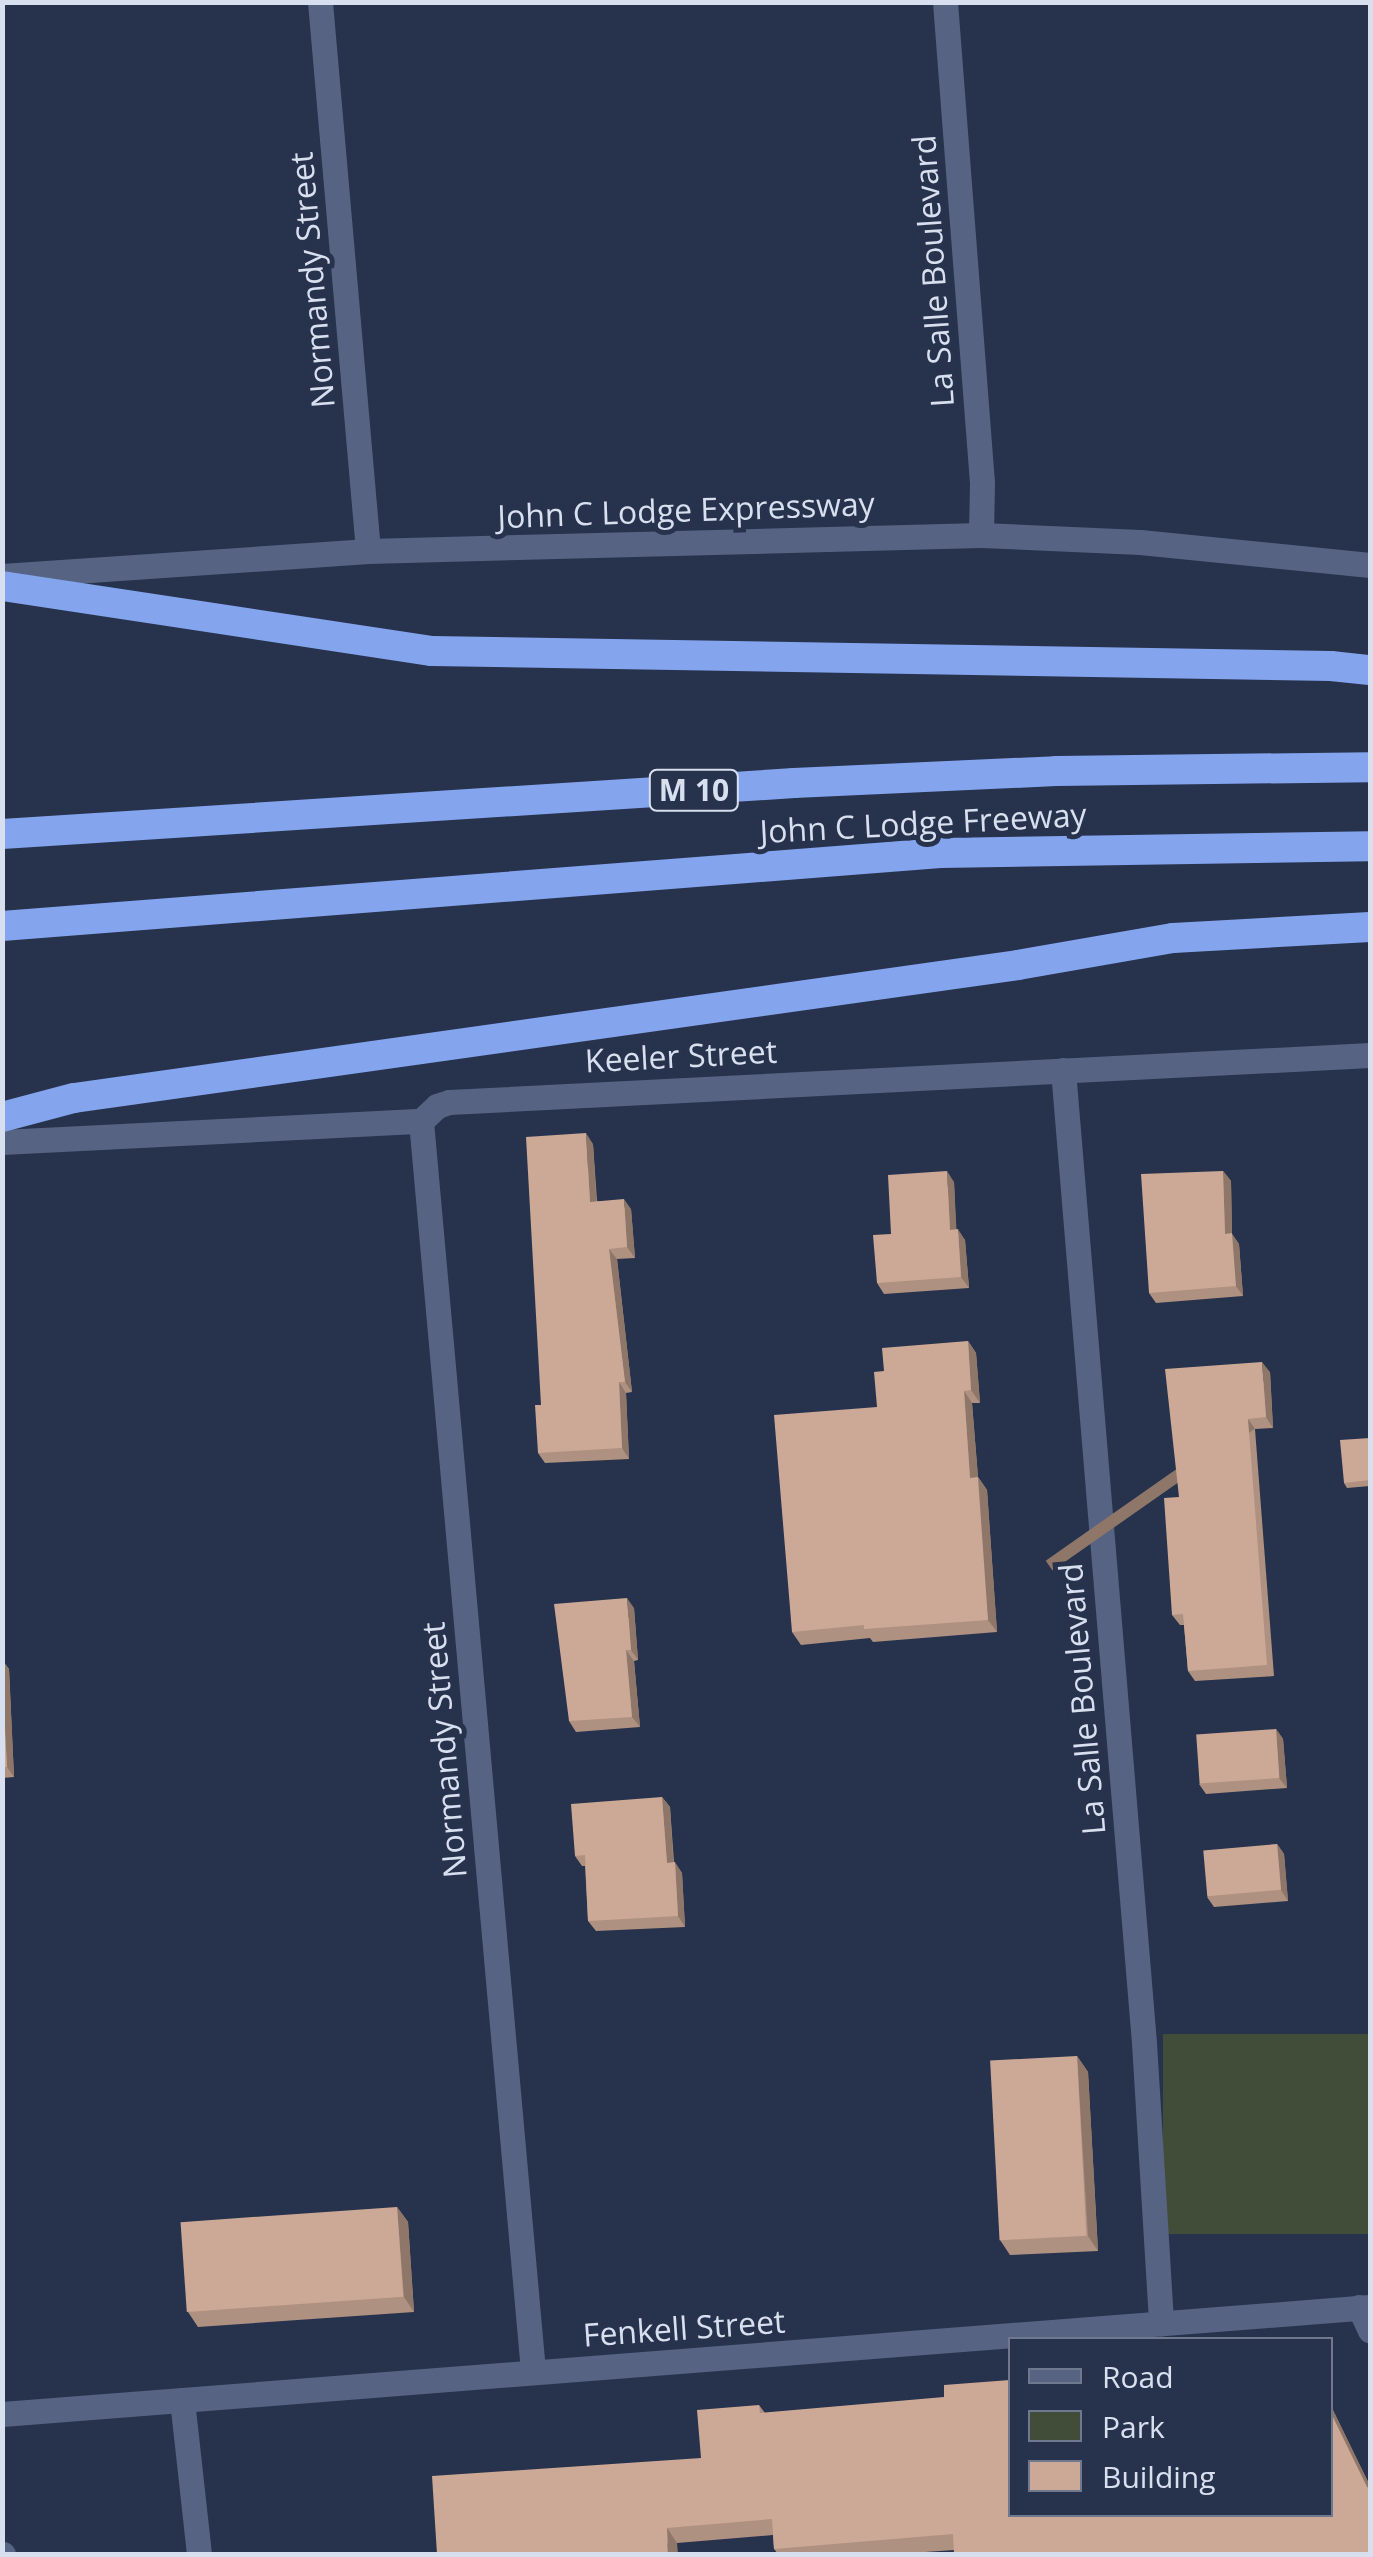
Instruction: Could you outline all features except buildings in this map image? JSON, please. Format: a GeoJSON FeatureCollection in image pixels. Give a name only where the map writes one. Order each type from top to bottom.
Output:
{"type":"FeatureCollection","features":[{"type":"Feature","properties":{"kind":"highway"},"geometry":{"type":"LineString","coordinates":[[2,586],[432,651],[1330,666],[1370,670]]}},
{"type":"Feature","properties":{"kind":"highway","name":"John C Lodge Freeway"},"geometry":{"type":"LineString","coordinates":[[2,834],[812,782],[1056,771],[1370,767]]}},
{"type":"Feature","properties":{"kind":"highway","name":"John C Lodge Freeway"},"geometry":{"type":"LineString","coordinates":[[2,926],[940,853],[1370,846]]}},
{"type":"Feature","properties":{"kind":"highway"},"geometry":{"type":"LineString","coordinates":[[2,1118],[74,1098],[999,968],[1174,938],[1370,926]]}},
{"type":"Feature","properties":{"kind":"street","name":"Normandy Street"},"geometry":{"type":"LineString","coordinates":[[320,2],[368,552]]}},
{"type":"Feature","properties":{"kind":"street","name":"La Salle Boulevard"},"geometry":{"type":"LineString","coordinates":[[945,2],[982,482],[982,534]]}},
{"type":"Feature","properties":{"kind":"street","name":"John C Lodge Expressway"},"geometry":{"type":"LineString","coordinates":[[2,576],[368,552],[982,534],[1140,542],[1370,566]]}},
{"type":"Feature","properties":{"kind":"street","name":"Keeler Street"},"geometry":{"type":"LineString","coordinates":[[2,1142],[422,1121],[437,1106],[449,1102],[1370,1055]]}},
{"type":"Feature","properties":{"kind":"street","name":"La Salle Boulevard"},"geometry":{"type":"LineString","coordinates":[[1062,1070],[1142,2023],[1161,2323]]}},
{"type":"Feature","properties":{"kind":"street","name":"Normandy Street"},"geometry":{"type":"LineString","coordinates":[[422,1121],[534,2372]]}},
{"type":"Feature","properties":{"kind":"street","name":"Fenkell Street"},"geometry":{"type":"LineString","coordinates":[[2,2414],[1161,2323],[1367,2315]]}},
{"type":"Feature","properties":{"kind":"street"},"geometry":{"type":"LineString","coordinates":[[182,2400],[199,2554]]}},
{"type":"Feature","properties":{"kind":"green space"},"geometry":{"type":"Polygon","coordinates":[[[1163,2034],[1370,2034],[1370,2234],[1163,2234],[1163,2034]]]}}]}
